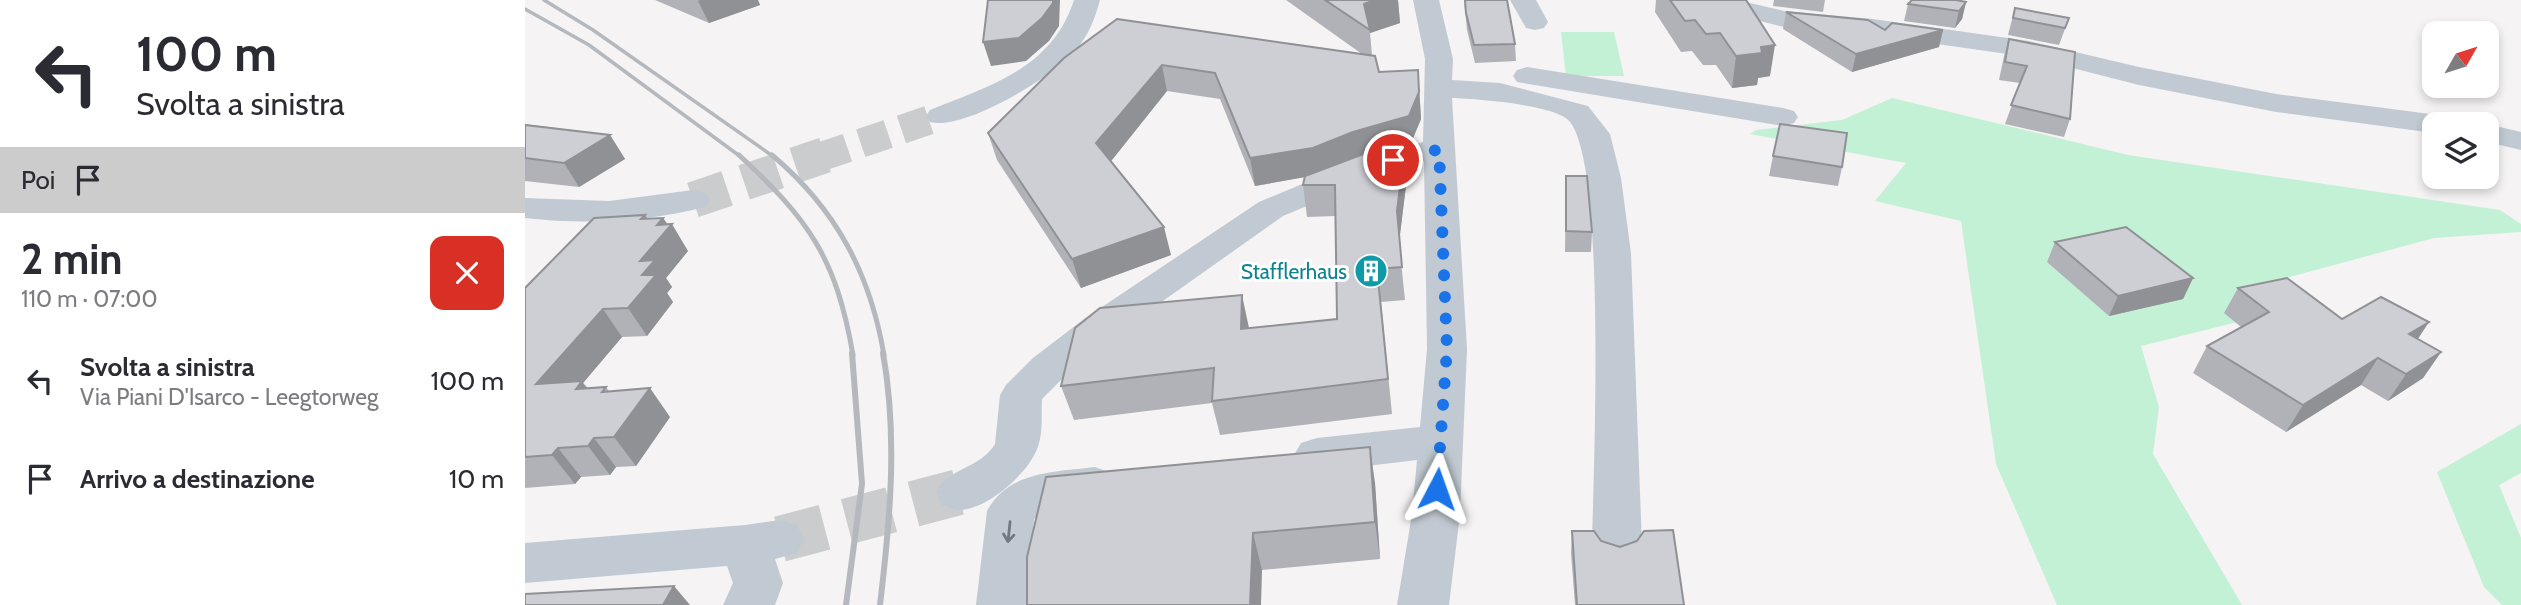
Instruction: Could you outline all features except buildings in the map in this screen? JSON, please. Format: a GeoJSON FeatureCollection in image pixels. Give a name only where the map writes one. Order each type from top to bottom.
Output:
{"type":"FeatureCollection","features":[{"type":"Feature","properties":{"kind":"street"},"geometry":{"type":"LineString","coordinates":[[941,117],[1004,90],[1043,68],[1072,37],[1082,21],[1087,0]]}},
{"type":"Feature","properties":{"kind":"street"},"geometry":{"type":"LineString","coordinates":[[1423,605],[1436,514],[1447,349],[1438,74],[1426,0]]}},
{"type":"Feature","properties":{"kind":"street"},"geometry":{"type":"LineString","coordinates":[[1705,0],[1784,19],[1874,27],[2029,49],[2139,76],[2276,103],[2422,122]]}},
{"type":"Feature","properties":{"kind":"street"},"geometry":{"type":"LineString","coordinates":[[1438,74],[1783,117]]}},
{"type":"Feature","properties":{"kind":"street"},"geometry":{"type":"LineString","coordinates":[[1438,74],[1577,112],[1594,134],[1604,178],[1613,253],[1617,546]]}},
{"type":"Feature","properties":{"kind":"street"},"geometry":{"type":"LineString","coordinates":[[2499,136],[2521,141]]}},
{"type":"Feature","properties":{"kind":"street"},"geometry":{"type":"LineString","coordinates":[[959,492],[987,478],[1007,463],[1017,444],[1021,395],[1048,368],[1098,328],[1272,209],[1369,168],[1417,152],[1439,150]]}},
{"type":"Feature","properties":{"kind":"street"},"geometry":{"type":"LineString","coordinates":[[525,208],[595,214],[644,210],[693,200]]}},
{"type":"Feature","properties":{"kind":"street"},"geometry":{"type":"LineString","coordinates":[[1278,460],[1441,441]]}},
{"type":"Feature","properties":{"kind":"street"},"geometry":{"type":"LineString","coordinates":[[1002,605],[1011,511],[1037,492],[1131,480]]}},
{"type":"Feature","properties":{"kind":"street"},"geometry":{"type":"LineString","coordinates":[[525,563],[762,542],[758,583],[749,605]]}},
{"type":"Feature","properties":{"kind":"green space"},"geometry":{"type":"Polygon","coordinates":[[[1561,32],[1614,32],[1624,76],[1566,76],[1561,32]]]}},
{"type":"Feature","properties":{"kind":"green space"},"geometry":{"type":"Polygon","coordinates":[[[1892,98],[2128,155],[2500,210],[2521,224],[2521,232],[2434,238],[2275,281],[2293,308],[2141,346],[2159,407],[2153,454],[2242,605],[2057,605],[1996,464],[1961,221],[1875,201],[1906,163],[1750,134],[1756,130],[1842,120],[1892,98]]]}},
{"type":"Feature","properties":{"kind":"green space"},"geometry":{"type":"Polygon","coordinates":[[[2521,424],[2521,473],[2499,485],[2521,538],[2521,605],[2502,605],[2484,587],[2437,472],[2521,424]]]}},
{"type":"Feature","properties":{"kind":"tunnel"},"geometry":{"type":"LineString","coordinates":[[820,157],[941,116]]}},
{"type":"Feature","properties":{"kind":"tunnel"},"geometry":{"type":"LineString","coordinates":[[693,200],[825,155]]}},
{"type":"Feature","properties":{"kind":"tunnel"},"geometry":{"type":"LineString","coordinates":[[780,539],[959,492]]}},
{"type":"Feature","properties":{"kind":"railway"},"geometry":{"type":"LineString","coordinates":[[544,0],[593,30],[774,157]]}},
{"type":"Feature","properties":{"kind":"railway"},"geometry":{"type":"LineString","coordinates":[[525,9],[589,45],[741,157]]}},
{"type":"Feature","properties":{"kind":"railway"},"geometry":{"type":"LineString","coordinates":[[739,155],[784,200],[816,243],[838,292],[853,355]]}},
{"type":"Feature","properties":{"kind":"railway"},"geometry":{"type":"LineString","coordinates":[[772,155],[815,198],[847,244],[870,297],[884,355]]}},
{"type":"Feature","properties":{"kind":"railway"},"geometry":{"type":"LineString","coordinates":[[846,605],[862,484],[852,353]]}},
{"type":"Feature","properties":{"kind":"railway"},"geometry":{"type":"LineString","coordinates":[[880,605],[891,479],[888,384],[883,353]]}},
{"type":"Feature","properties":{"kind":"place","name":"Stafflerhaus"},"geometry":{"type":"Point","coordinates":[1371,271]}},
{"type":"Feature","properties":{"kind":"route"},"geometry":{"type":"LineString","coordinates":[[1393,160],[1417,152],[1439,150],[1447,349],[1437,489]]}}]}
